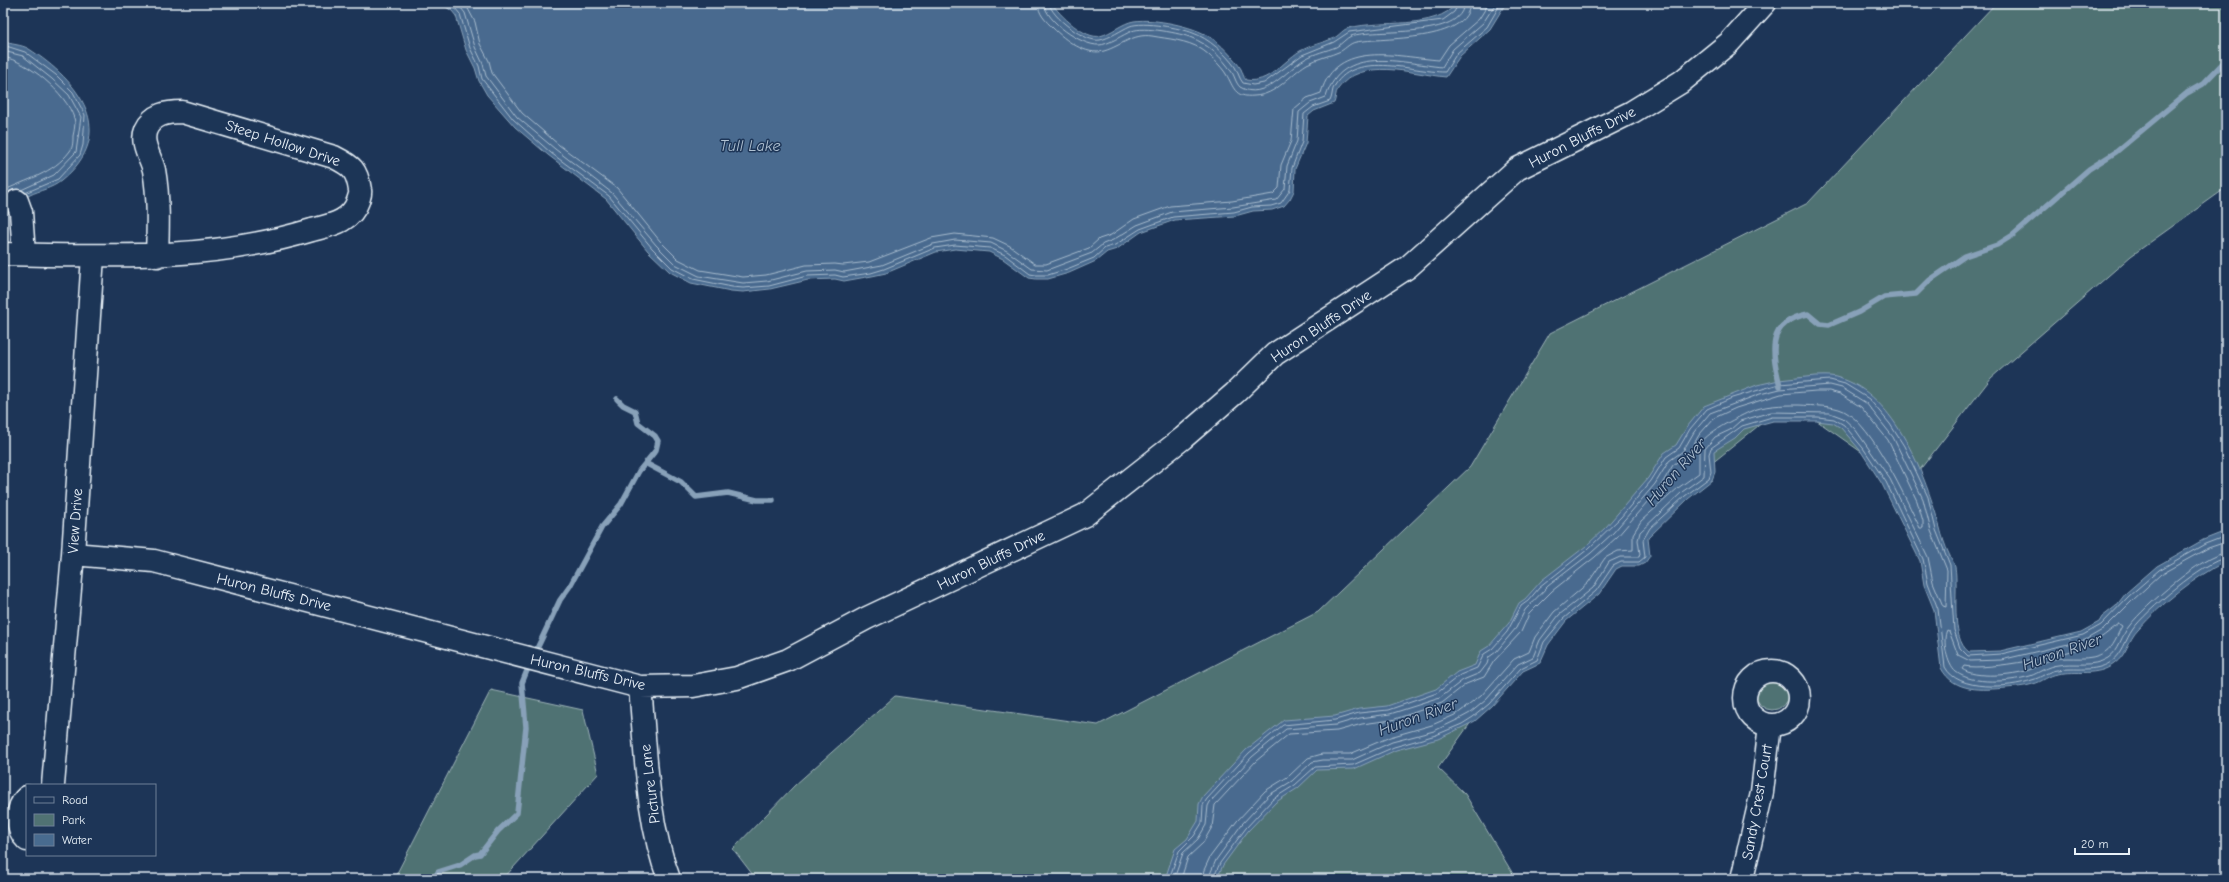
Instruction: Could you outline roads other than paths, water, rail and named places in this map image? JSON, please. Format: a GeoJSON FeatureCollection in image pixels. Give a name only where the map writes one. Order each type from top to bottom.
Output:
{"type":"FeatureCollection","features":[{"type":"Feature","properties":{"kind":"street","name":"Huron Bluffs Drive"},"geometry":{"type":"LineString","coordinates":[[73,554],[154,561],[640,687],[693,686],[737,678],[788,660],[867,618],[1085,515],[1183,438],[1235,393],[1274,354],[1408,267],[1517,169],[1632,112],[1681,82],[1729,43],[1765,3]]}},
{"type":"Feature","properties":{"kind":"street","name":"Steep Hollow Drive"},"geometry":{"type":"LineString","coordinates":[[3,254],[157,256],[227,249],[283,239],[343,221],[355,210],[361,193],[358,174],[348,164],[334,157],[182,112],[169,112],[156,117],[146,129],[144,140],[154,170],[158,218],[157,256]]}},
{"type":"Feature","properties":{"kind":"street"},"geometry":{"type":"LineString","coordinates":[[17,201],[21,212],[24,254]]}},
{"type":"Feature","properties":{"kind":"street","name":"View Drive"},"geometry":{"type":"LineString","coordinates":[[53,784],[73,554],[93,256]]}},
{"type":"Feature","properties":{"kind":"street","name":"Picture Lane"},"geometry":{"type":"LineString","coordinates":[[640,687],[652,806],[660,855],[669,879]]}},
{"type":"Feature","properties":{"kind":"street","name":"Sandy Crest Court"},"geometry":{"type":"LineString","coordinates":[[1742,879],[1762,792],[1770,725]]}},
{"type":"Feature","properties":{"kind":"street"},"geometry":{"type":"LineString","coordinates":[[26,799],[20,809],[18,819],[20,830],[26,839]]}},
{"type":"Feature","properties":{"kind":"water","name":"Tull Lake"},"geometry":{"type":"Polygon","coordinates":[[[433,3],[1052,3],[1060,14],[1073,26],[1094,36],[1104,35],[1130,22],[1142,20],[1162,22],[1194,29],[1218,43],[1239,65],[1246,80],[1254,80],[1262,79],[1275,71],[1300,51],[1334,38],[1347,29],[1362,25],[1421,21],[1447,12],[1457,3],[1506,3],[1490,29],[1460,56],[1446,77],[1403,71],[1373,70],[1360,73],[1348,79],[1338,89],[1334,103],[1314,111],[1308,116],[1306,143],[1295,169],[1294,191],[1284,206],[1272,210],[1253,211],[1235,216],[1175,220],[1141,232],[1117,249],[1107,252],[1096,261],[1069,273],[1048,279],[1029,278],[1003,259],[989,252],[955,249],[936,252],[886,273],[872,276],[844,281],[835,279],[808,280],[770,289],[743,292],[691,283],[670,272],[648,251],[606,199],[548,155],[515,127],[487,95],[479,81],[475,68],[466,50],[456,16],[452,11],[443,5],[433,3]]]}},
{"type":"Feature","properties":{"kind":"water"},"geometry":{"type":"Polygon","coordinates":[[[3,41],[29,49],[63,76],[77,92],[86,109],[90,127],[88,145],[79,163],[61,181],[49,188],[3,207],[3,41]]]}},
{"type":"Feature","properties":{"kind":"water","name":"Huron River"},"geometry":{"type":"Polygon","coordinates":[[[1815,376],[1836,377],[1859,387],[1877,401],[1892,419],[1906,440],[1917,463],[1934,508],[1945,544],[1955,565],[1957,624],[1959,636],[1963,645],[1969,652],[2000,651],[2081,632],[2099,622],[2102,617],[2116,606],[2126,593],[2157,566],[2203,540],[2226,531],[2226,561],[2201,575],[2168,601],[2135,634],[2122,656],[2114,664],[2107,668],[2094,672],[2065,673],[2055,675],[2036,683],[2020,687],[1979,689],[1961,686],[1953,682],[1941,668],[1934,610],[1924,585],[1920,561],[1882,484],[1860,450],[1841,428],[1833,423],[1817,421],[1773,421],[1744,429],[1735,438],[1714,451],[1715,472],[1712,480],[1688,499],[1648,538],[1650,556],[1645,563],[1639,566],[1622,566],[1616,569],[1599,594],[1566,621],[1548,645],[1540,663],[1523,671],[1492,706],[1475,721],[1438,739],[1396,750],[1354,769],[1317,770],[1298,788],[1276,802],[1248,831],[1223,865],[1217,879],[1165,879],[1175,849],[1187,839],[1198,821],[1199,804],[1203,796],[1246,750],[1284,720],[1335,716],[1359,709],[1387,706],[1436,689],[1457,672],[1475,665],[1481,651],[1489,646],[1509,623],[1519,603],[1525,599],[1542,580],[1586,546],[1606,527],[1648,478],[1664,453],[1676,445],[1687,427],[1704,406],[1757,385],[1779,380],[1815,376]]]}},
{"type":"Feature","properties":{"kind":"waterway"},"geometry":{"type":"LineString","coordinates":[[1780,386],[1774,351],[1778,332],[1784,324],[1794,318],[1808,314],[1820,324],[1829,325],[1859,312],[1884,297],[1916,294],[1930,280],[1965,256],[1997,245],[2013,235],[2089,169],[2116,152],[2187,93],[2203,84],[2226,60]]}},
{"type":"Feature","properties":{"kind":"waterway"},"geometry":{"type":"LineString","coordinates":[[534,655],[560,600],[570,586],[602,527],[621,504],[639,471],[656,450],[658,441],[655,436],[638,423],[635,411],[623,405],[617,399]]}},
{"type":"Feature","properties":{"kind":"waterway"},"geometry":{"type":"LineString","coordinates":[[647,464],[681,482],[696,497],[728,493],[757,500],[773,500]]}},
{"type":"Feature","properties":{"kind":"waterway"},"geometry":{"type":"LineString","coordinates":[[434,879],[438,872],[460,865],[475,855],[480,854],[498,831],[517,813],[526,727],[522,683],[530,663]]}}]}
